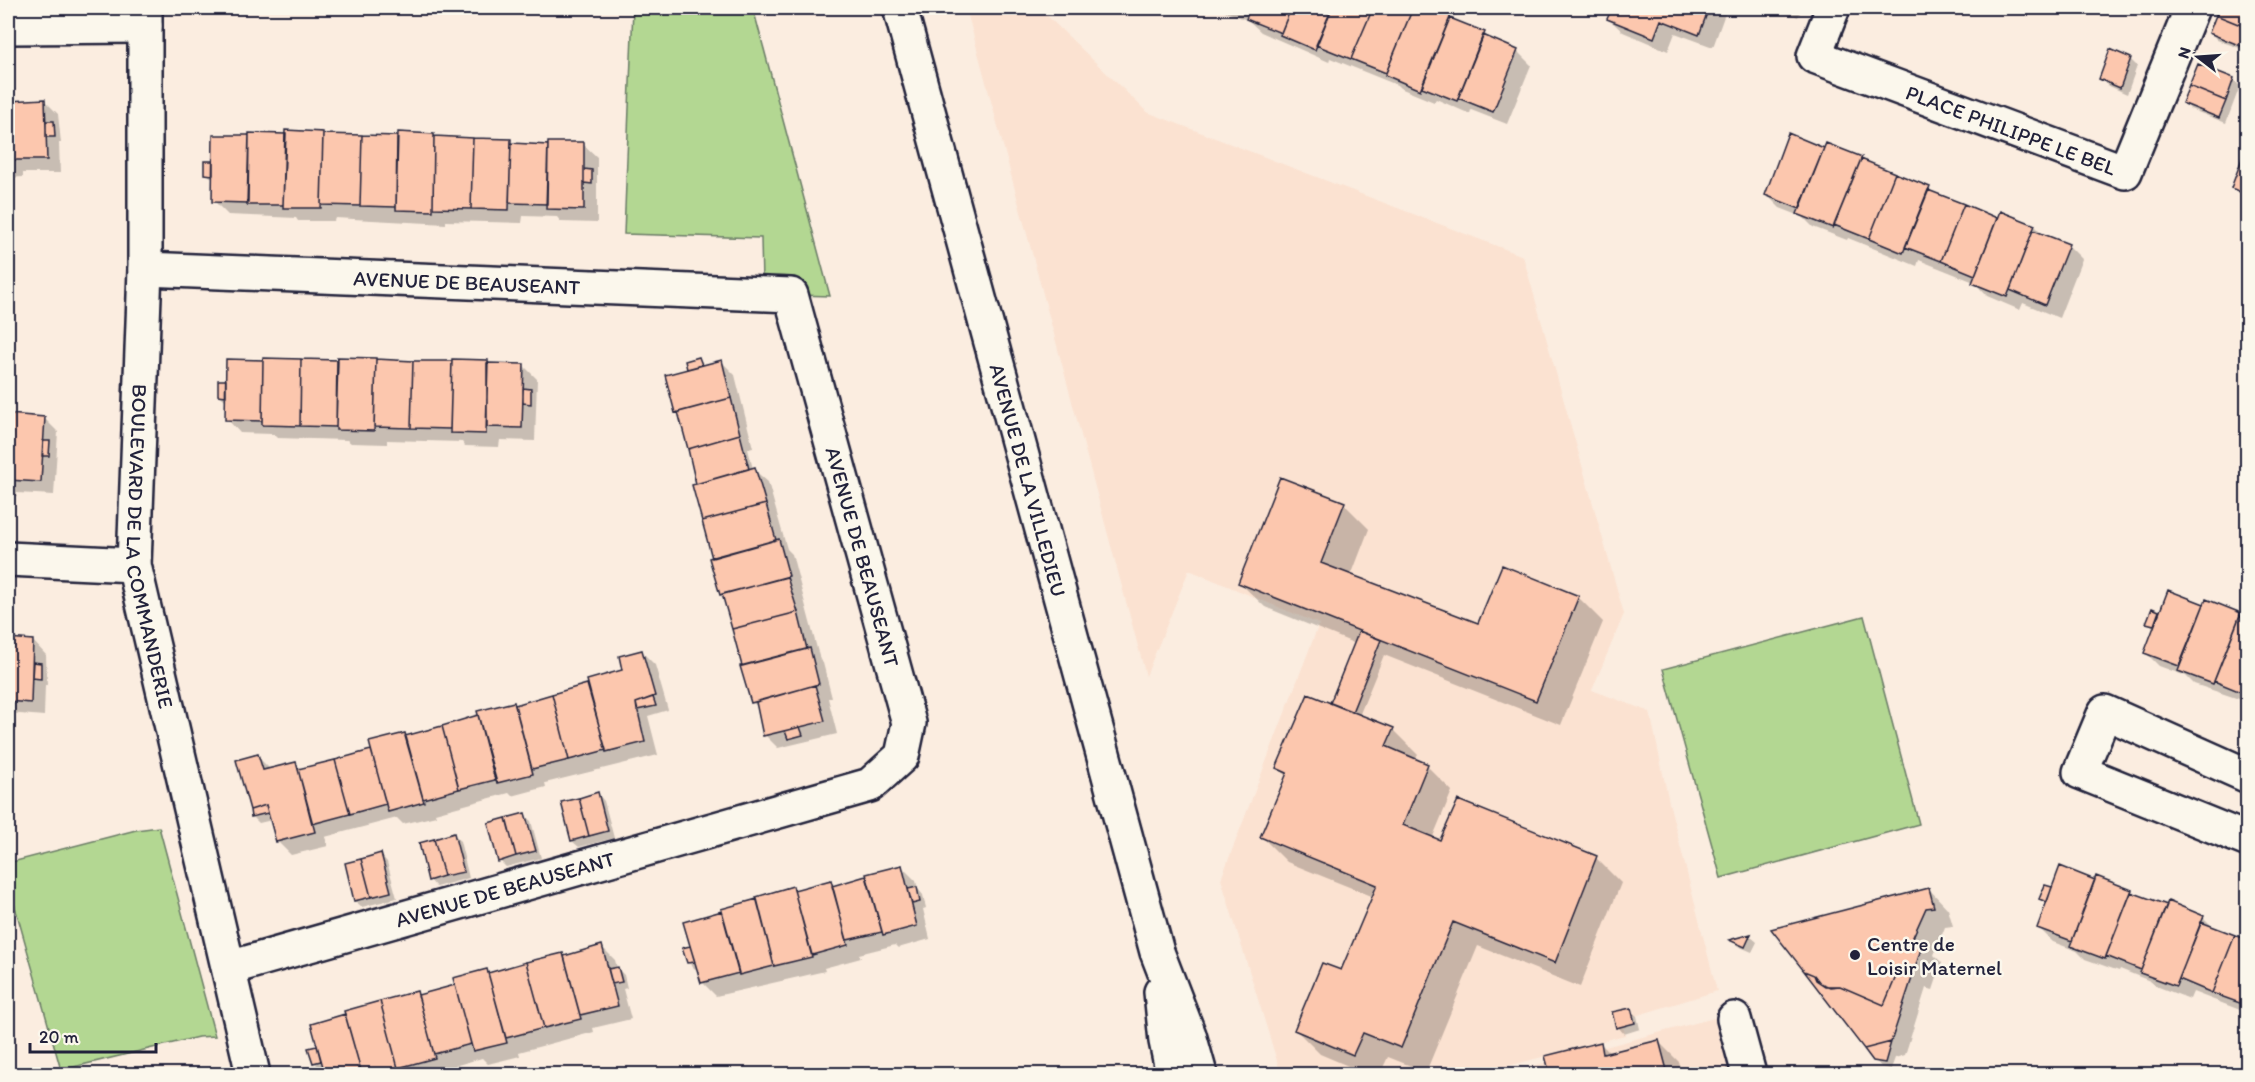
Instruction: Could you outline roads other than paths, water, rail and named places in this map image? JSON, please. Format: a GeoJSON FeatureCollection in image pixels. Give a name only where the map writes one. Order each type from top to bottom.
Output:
{"type":"FeatureCollection","features":[{"type":"Feature","properties":{"kind":"street","name":"AVENUE DE LA VILLEDIEU"},"geometry":{"type":"LineString","coordinates":[[900,8],[1156,952],[1189,1035],[1200,1074]]}},
{"type":"Feature","properties":{"kind":"street","name":"PLACE PHILIPPE LE BEL"},"geometry":{"type":"LineString","coordinates":[[1833,8],[1814,57],[2125,172],[2192,8]]}},
{"type":"Feature","properties":{"kind":"street"},"geometry":{"type":"LineString","coordinates":[[8,27],[145,16]]}},
{"type":"Feature","properties":{"kind":"street","name":"BOULEVARD DE LA COMMANDERIE"},"geometry":{"type":"LineString","coordinates":[[145,16],[145,269],[134,565],[253,1074]]}},
{"type":"Feature","properties":{"kind":"street","name":"AVENUE DE BEAUSEANT"},"geometry":{"type":"LineString","coordinates":[[145,269],[791,295],[909,723],[902,756],[870,785],[229,968]]}},
{"type":"Feature","properties":{"kind":"street"},"geometry":{"type":"LineString","coordinates":[[8,560],[134,565]]}},
{"type":"Feature","properties":{"kind":"street"},"geometry":{"type":"LineString","coordinates":[[2247,776],[2105,712],[2080,772],[2247,840]]}},
{"type":"Feature","properties":{"kind":"street","name":"AVENUE DE LA VILLEDIEU"},"geometry":{"type":"LineString","coordinates":[[1156,952],[1166,1041],[1173,1074]]}},
{"type":"Feature","properties":{"kind":"street"},"geometry":{"type":"LineString","coordinates":[[1734,1019],[1749,1074]]}},
{"type":"Feature","properties":{"kind":"place","name":"Centre de Loisir Maternel"},"geometry":{"type":"Point","coordinates":[1855,955]}}]}
